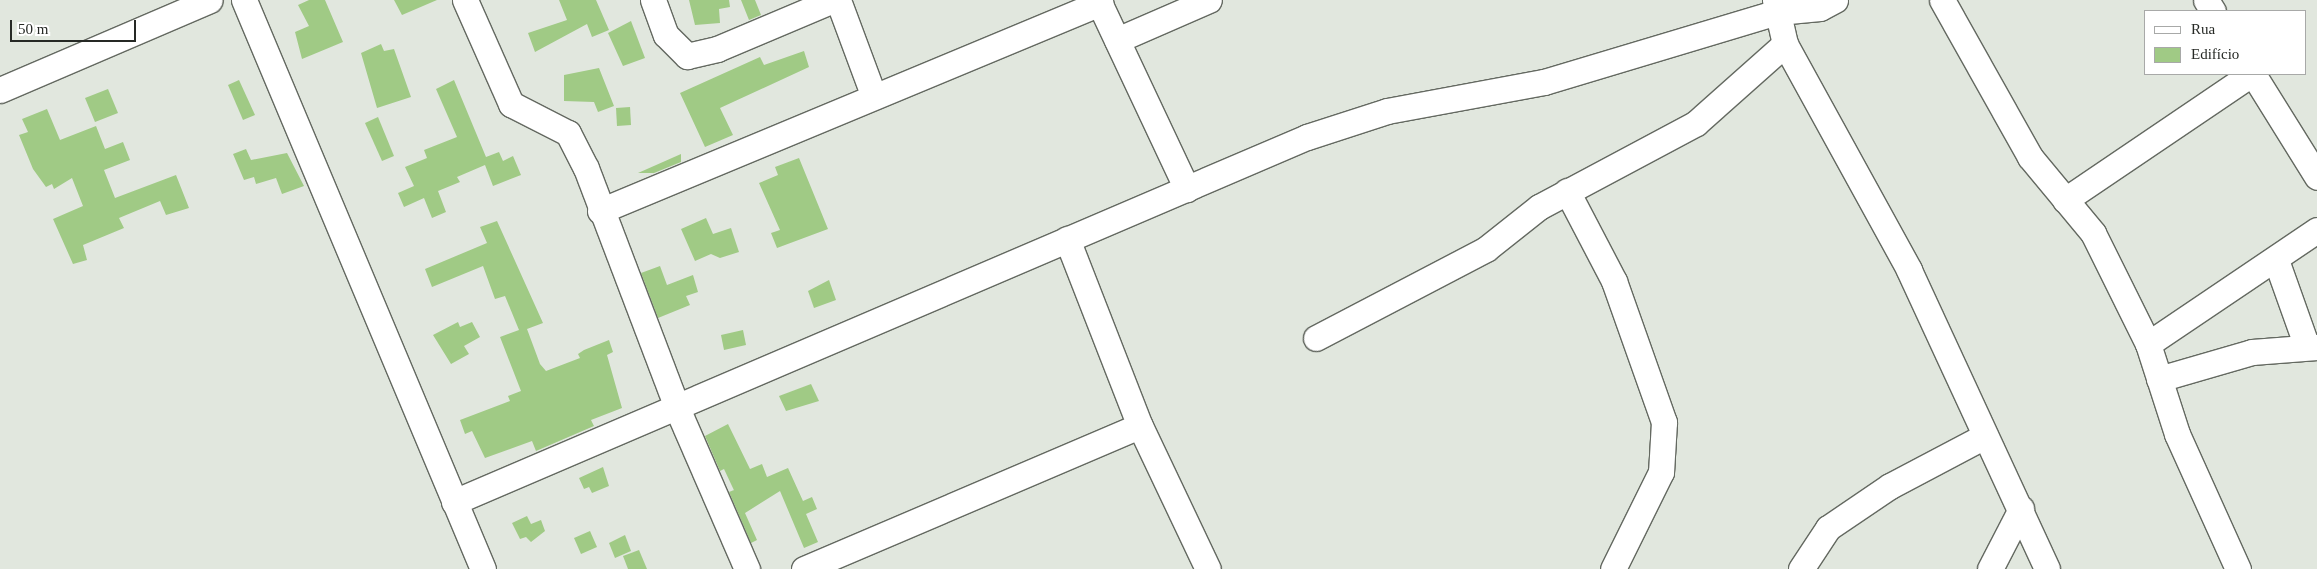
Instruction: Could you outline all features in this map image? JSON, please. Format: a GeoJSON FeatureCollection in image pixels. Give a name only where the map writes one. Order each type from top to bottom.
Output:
{"type":"FeatureCollection","features":[{"type":"Feature","properties":{"kind":"street"},"geometry":{"type":"LineString","coordinates":[[0,90],[210,0]]}},
{"type":"Feature","properties":{"kind":"street"},"geometry":{"type":"LineString","coordinates":[[244,0],[483,569]]}},
{"type":"Feature","properties":{"kind":"street"},"geometry":{"type":"LineString","coordinates":[[465,0],[506,96],[519,110],[568,134],[677,408],[748,569]]}},
{"type":"Feature","properties":{"kind":"street"},"geometry":{"type":"LineString","coordinates":[[653,0],[666,36],[687,56],[717,49],[833,0]]}},
{"type":"Feature","properties":{"kind":"street"},"geometry":{"type":"LineString","coordinates":[[838,0],[874,97]]}},
{"type":"Feature","properties":{"kind":"street"},"geometry":{"type":"LineString","coordinates":[[1116,40],[1208,0]]}},
{"type":"Feature","properties":{"kind":"street"},"geometry":{"type":"LineString","coordinates":[[454,502],[1307,137],[1387,111],[1544,82],[1777,6],[1798,13],[1835,0]]}},
{"type":"Feature","properties":{"kind":"street"},"geometry":{"type":"LineString","coordinates":[[1942,0],[2030,157],[2093,233],[2148,344],[2178,434],[2238,569]]}},
{"type":"Feature","properties":{"kind":"street"},"geometry":{"type":"LineString","coordinates":[[600,211],[1099,1],[1187,189]]}},
{"type":"Feature","properties":{"kind":"street"},"geometry":{"type":"LineString","coordinates":[[1777,6],[1785,44],[1910,270],[2047,569]]}},
{"type":"Feature","properties":{"kind":"street"},"geometry":{"type":"LineString","coordinates":[[1316,338],[1486,249],[1567,191],[1696,123],[1785,44]]}},
{"type":"Feature","properties":{"kind":"street"},"geometry":{"type":"LineString","coordinates":[[2065,200],[2251,75]]}},
{"type":"Feature","properties":{"kind":"street"},"geometry":{"type":"LineString","coordinates":[[2253,75],[2317,177]]}},
{"type":"Feature","properties":{"kind":"street"},"geometry":{"type":"LineString","coordinates":[[1567,191],[1614,281],[1664,422],[1661,472],[1613,569]]}},
{"type":"Feature","properties":{"kind":"street"},"geometry":{"type":"LineString","coordinates":[[2148,344],[2276,260],[2317,230]]}},
{"type":"Feature","properties":{"kind":"street"},"geometry":{"type":"LineString","coordinates":[[1067,239],[1140,426],[1208,569]]}},
{"type":"Feature","properties":{"kind":"street"},"geometry":{"type":"LineString","coordinates":[[2159,379],[2252,352],[2312,347],[2276,260]]}},
{"type":"Feature","properties":{"kind":"street"},"geometry":{"type":"LineString","coordinates":[[804,569],[1140,426]]}},
{"type":"Feature","properties":{"kind":"street"},"geometry":{"type":"LineString","coordinates":[[1801,569],[1828,528],[1890,486],[1985,436]]}},
{"type":"Feature","properties":{"kind":"street"},"geometry":{"type":"LineString","coordinates":[[1990,569],[2021,509]]}},
{"type":"Feature","properties":{"kind":"building"},"geometry":{"type":"Polygon","coordinates":[[[309,0],[325,0],[343,42],[302,59],[295,32],[309,26],[298,5],[309,0]]]}},
{"type":"Feature","properties":{"kind":"building"},"geometry":{"type":"Polygon","coordinates":[[[394,0],[437,0],[402,15],[394,0]]]}},
{"type":"Feature","properties":{"kind":"building"},"geometry":{"type":"Polygon","coordinates":[[[559,0],[596,0],[609,30],[592,37],[587,24],[535,52],[528,33],[567,20],[559,0]]]}},
{"type":"Feature","properties":{"kind":"building"},"geometry":{"type":"Polygon","coordinates":[[[689,0],[729,0],[730,7],[719,9],[720,23],[695,25],[689,0]]]}},
{"type":"Feature","properties":{"kind":"building"},"geometry":{"type":"Polygon","coordinates":[[[741,0],[755,0],[761,15],[749,20],[741,0]]]}},
{"type":"Feature","properties":{"kind":"building"},"geometry":{"type":"Polygon","coordinates":[[[631,21],[645,58],[623,66],[608,33],[631,21]]]}},
{"type":"Feature","properties":{"kind":"building"},"geometry":{"type":"Polygon","coordinates":[[[381,44],[384,51],[394,49],[411,97],[377,108],[361,53],[381,44]]]}},
{"type":"Feature","properties":{"kind":"building"},"geometry":{"type":"Polygon","coordinates":[[[804,51],[809,67],[720,108],[733,135],[705,147],[680,93],[760,57],[764,65],[804,51]]]}},
{"type":"Feature","properties":{"kind":"building"},"geometry":{"type":"Polygon","coordinates":[[[599,68],[614,106],[598,112],[594,102],[564,101],[564,75],[599,68]]]}},
{"type":"Feature","properties":{"kind":"building"},"geometry":{"type":"Polygon","coordinates":[[[239,80],[255,115],[243,120],[228,85],[239,80]]]}},
{"type":"Feature","properties":{"kind":"building"},"geometry":{"type":"Polygon","coordinates":[[[454,80],[486,157],[499,152],[503,161],[513,156],[521,175],[493,186],[485,165],[457,177],[460,182],[438,191],[446,212],[432,218],[424,198],[404,207],[398,193],[414,186],[405,167],[427,158],[424,150],[457,137],[436,89],[454,80]]]}},
{"type":"Feature","properties":{"kind":"building"},"geometry":{"type":"Polygon","coordinates":[[[108,89],[118,113],[95,122],[85,98],[108,89]]]}},
{"type":"Feature","properties":{"kind":"building"},"geometry":{"type":"Polygon","coordinates":[[[630,107],[631,125],[617,126],[616,108],[630,107]]]}},
{"type":"Feature","properties":{"kind":"building"},"geometry":{"type":"Polygon","coordinates":[[[47,109],[60,140],[96,126],[105,149],[123,142],[130,160],[104,170],[115,198],[176,175],[189,208],[166,215],[160,201],[119,218],[124,228],[83,245],[87,260],[73,264],[53,219],[83,206],[72,178],[54,189],[52,184],[46,187],[33,169],[19,135],[28,132],[22,119],[47,109]]]}},
{"type":"Feature","properties":{"kind":"building"},"geometry":{"type":"Polygon","coordinates":[[[378,117],[394,156],[382,161],[365,123],[378,117]]]}},
{"type":"Feature","properties":{"kind":"building"},"geometry":{"type":"Polygon","coordinates":[[[246,149],[251,160],[287,153],[304,186],[282,194],[276,178],[256,184],[254,177],[244,180],[233,154],[246,149]]]}},
{"type":"Feature","properties":{"kind":"building"},"geometry":{"type":"Polygon","coordinates":[[[681,154],[681,162],[654,173],[638,173],[681,154]]]}},
{"type":"Feature","properties":{"kind":"building"},"geometry":{"type":"Polygon","coordinates":[[[799,158],[828,229],[777,248],[771,233],[780,230],[759,183],[778,175],[775,167],[799,158]]]}},
{"type":"Feature","properties":{"kind":"building"},"geometry":{"type":"Polygon","coordinates":[[[706,218],[713,234],[731,228],[739,252],[720,258],[711,254],[695,261],[681,229],[706,218]]]}},
{"type":"Feature","properties":{"kind":"building"},"geometry":{"type":"Polygon","coordinates":[[[497,221],[543,323],[527,329],[540,364],[546,371],[580,358],[578,354],[584,350],[609,340],[613,352],[607,355],[622,408],[591,420],[594,426],[536,451],[532,441],[485,458],[472,431],[465,434],[460,420],[510,401],[508,396],[521,391],[500,337],[519,330],[505,296],[495,299],[483,266],[432,287],[425,269],[487,243],[480,227],[497,221]]]}},
{"type":"Feature","properties":{"kind":"building"},"geometry":{"type":"Polygon","coordinates":[[[660,266],[667,285],[693,275],[698,292],[686,296],[690,305],[658,318],[641,273],[660,266]]]}},
{"type":"Feature","properties":{"kind":"building"},"geometry":{"type":"Polygon","coordinates":[[[829,280],[836,300],[814,308],[808,291],[829,280]]]}},
{"type":"Feature","properties":{"kind":"building"},"geometry":{"type":"Polygon","coordinates":[[[458,322],[460,327],[472,322],[480,337],[464,346],[469,354],[451,364],[433,335],[458,322]]]}},
{"type":"Feature","properties":{"kind":"building"},"geometry":{"type":"Polygon","coordinates":[[[743,330],[746,345],[724,350],[721,335],[743,330]]]}},
{"type":"Feature","properties":{"kind":"building"},"geometry":{"type":"Polygon","coordinates":[[[811,384],[819,401],[786,411],[779,396],[811,384]]]}},
{"type":"Feature","properties":{"kind":"building"},"geometry":{"type":"Polygon","coordinates":[[[728,424],[750,469],[762,464],[767,477],[788,468],[803,501],[812,497],[817,509],[806,514],[818,542],[804,548],[780,491],[745,513],[757,540],[751,543],[729,492],[734,490],[724,469],[720,471],[705,436],[728,424]]]}},
{"type":"Feature","properties":{"kind":"building"},"geometry":{"type":"Polygon","coordinates":[[[603,467],[609,486],[592,493],[589,487],[584,489],[579,478],[603,467]]]}},
{"type":"Feature","properties":{"kind":"building"},"geometry":{"type":"Polygon","coordinates":[[[527,516],[531,524],[541,520],[545,531],[531,542],[526,537],[520,539],[512,523],[527,516]]]}},
{"type":"Feature","properties":{"kind":"building"},"geometry":{"type":"Polygon","coordinates":[[[590,531],[597,547],[581,554],[574,538],[590,531]]]}},
{"type":"Feature","properties":{"kind":"building"},"geometry":{"type":"Polygon","coordinates":[[[625,535],[631,551],[615,558],[609,543],[625,535]]]}},
{"type":"Feature","properties":{"kind":"building"},"geometry":{"type":"Polygon","coordinates":[[[639,550],[647,569],[628,569],[623,556],[639,550]]]}}]}
